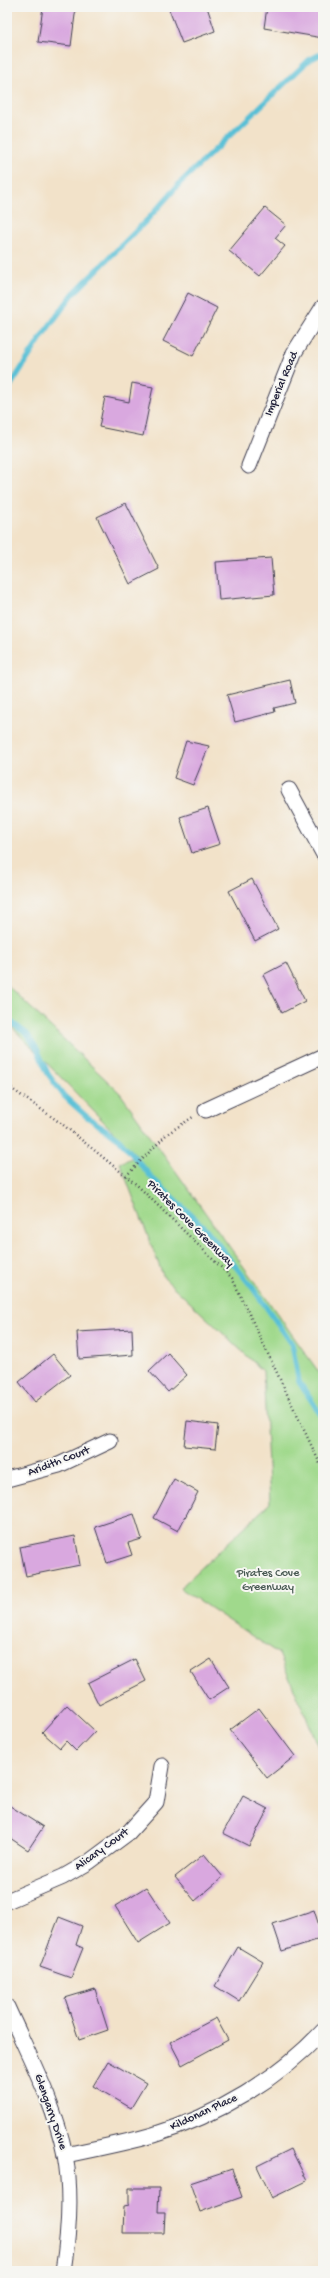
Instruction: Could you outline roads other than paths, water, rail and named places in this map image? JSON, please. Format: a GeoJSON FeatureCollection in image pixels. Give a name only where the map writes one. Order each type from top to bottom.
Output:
{"type":"FeatureCollection","features":[{"type":"Feature","properties":{"kind":"street","name":"Imperial Road"},"geometry":{"type":"LineString","coordinates":[[249,466],[294,353],[323,307]]}},
{"type":"Feature","properties":{"kind":"street"},"geometry":{"type":"LineString","coordinates":[[289,790],[323,853]]}},
{"type":"Feature","properties":{"kind":"street"},"geometry":{"type":"LineString","coordinates":[[206,1110],[323,1056]]}},
{"type":"Feature","properties":{"kind":"street","name":"Aridith Court"},"geometry":{"type":"LineString","coordinates":[[7,1479],[59,1465],[110,1441]]}},
{"type":"Feature","properties":{"kind":"street","name":"Alicary Court"},"geometry":{"type":"LineString","coordinates":[[7,1901],[63,1877],[89,1862],[128,1833],[156,1802],[162,1766]]}},
{"type":"Feature","properties":{"kind":"street","name":"Glengarry Drive"},"geometry":{"type":"LineString","coordinates":[[7,2007],[41,2083],[53,2116],[64,2155],[69,2220],[63,2271]]}},
{"type":"Feature","properties":{"kind":"street","name":"Kildonan Place"},"geometry":{"type":"LineString","coordinates":[[64,2155],[153,2135],[199,2117],[255,2087],[309,2046],[323,2031]]}},
{"type":"Feature","properties":{"kind":"waterway"},"geometry":{"type":"LineString","coordinates":[[7,391],[44,333],[73,294],[147,220],[181,182],[309,60],[323,53]]}},
{"type":"Feature","properties":{"kind":"waterway"},"geometry":{"type":"LineString","coordinates":[[7,1019],[27,1034],[37,1049],[48,1074],[64,1096],[86,1116],[119,1139],[153,1179],[205,1228],[252,1287],[292,1344],[299,1382],[323,1418]]}},
{"type":"Feature","properties":{"kind":"park label","name":"Pirates Cove Greenway"},"geometry":{"type":"Point","coordinates":[268,1581]}}]}
